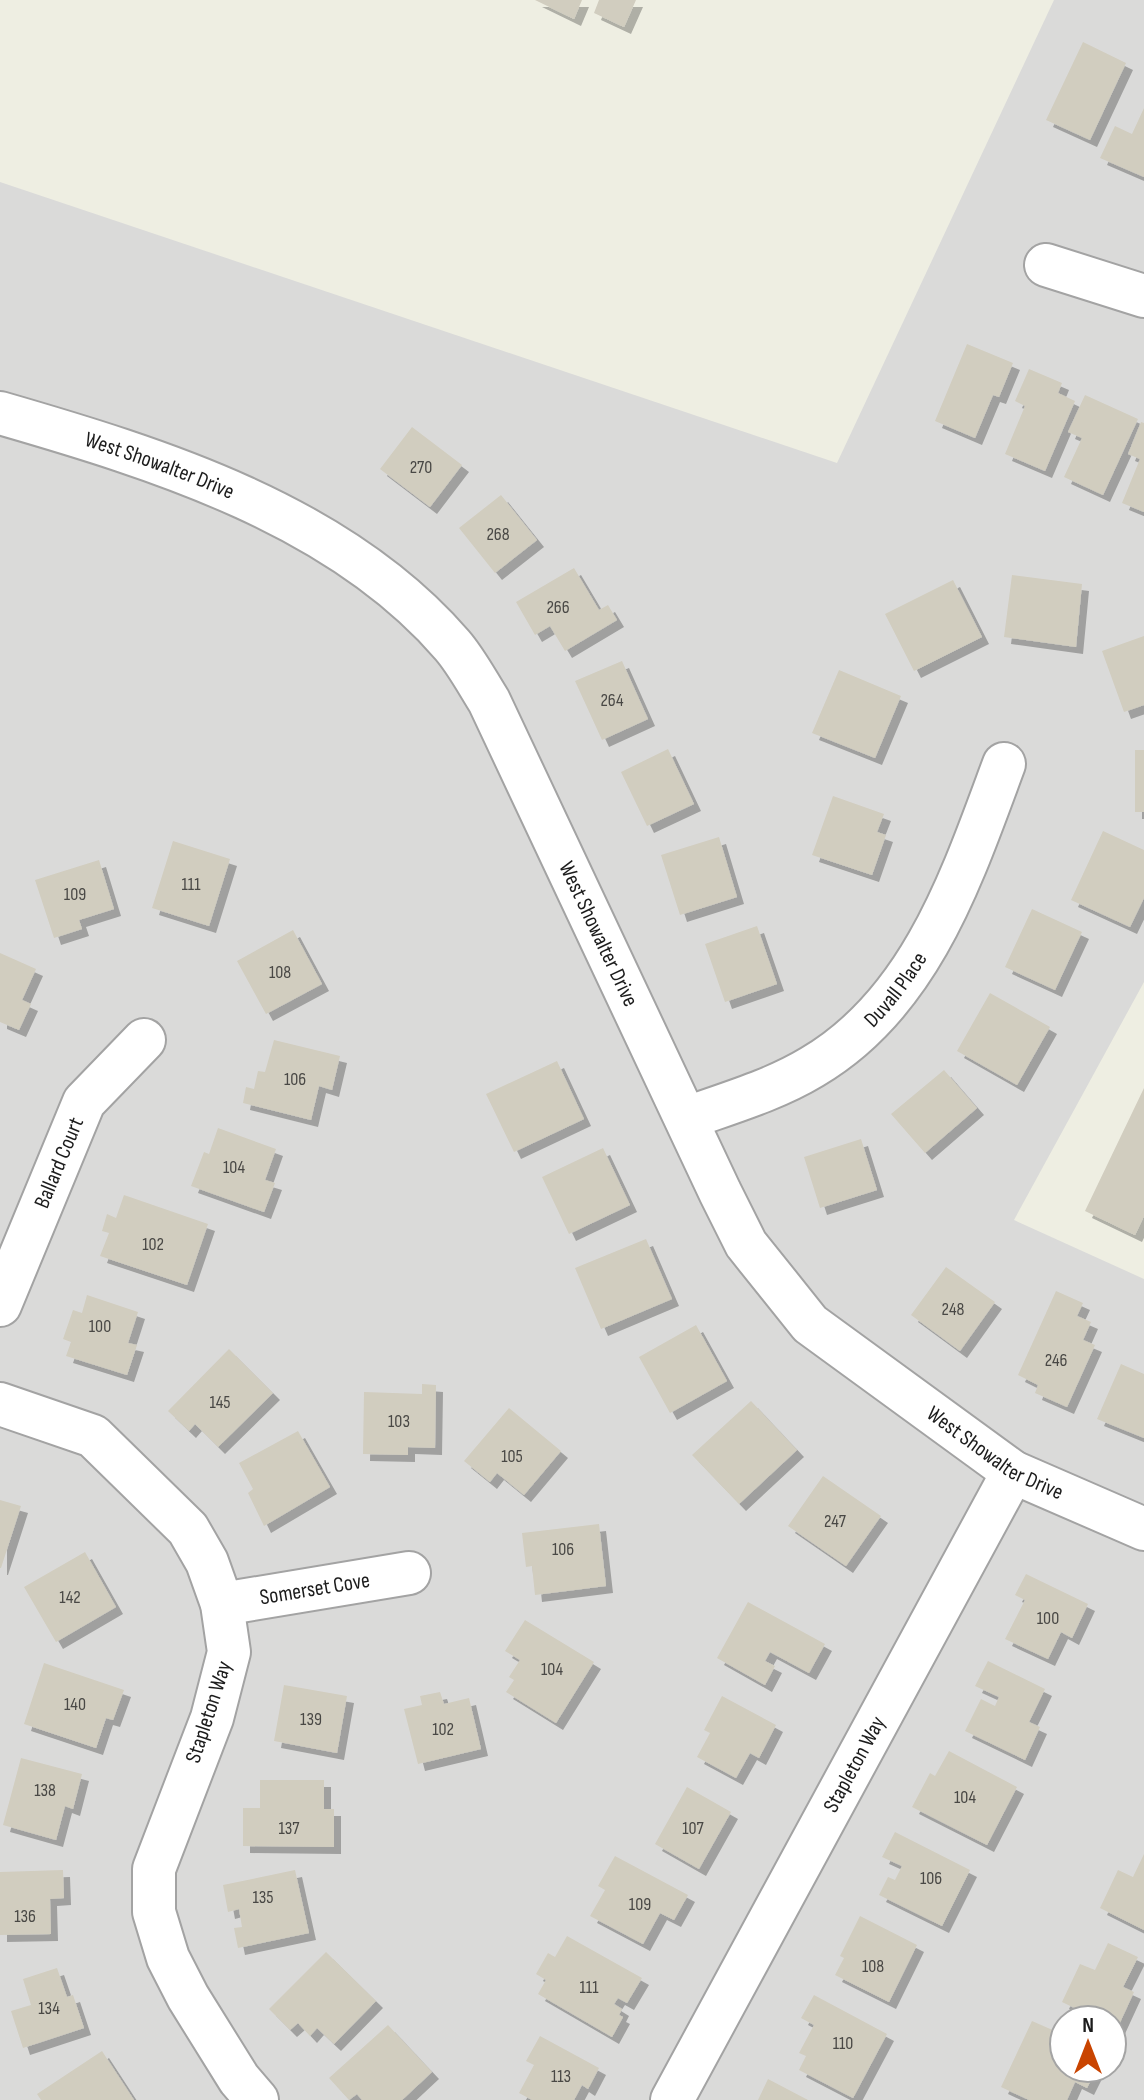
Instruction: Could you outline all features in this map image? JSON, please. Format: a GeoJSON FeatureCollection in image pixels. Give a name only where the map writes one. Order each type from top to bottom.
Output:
{"type":"FeatureCollection","features":[{"type":"Feature","properties":{"kind":"street"},"geometry":{"type":"LineString","coordinates":[[1046,265],[1144,296]]}},
{"type":"Feature","properties":{"kind":"street","name":"West Showalter Drive"},"geometry":{"type":"LineString","coordinates":[[0,413],[78,435],[209,485],[304,527],[413,605],[453,646],[489,701],[746,1244],[810,1324],[1013,1472],[1144,1529]]}},
{"type":"Feature","properties":{"kind":"street","name":"Duvall Place"},"geometry":{"type":"LineString","coordinates":[[687,1118],[811,1068],[878,1016],[899,992],[925,949],[975,842],[1004,764]]}},
{"type":"Feature","properties":{"kind":"street","name":"Ballard Court"},"geometry":{"type":"LineString","coordinates":[[0,1305],[84,1102],[144,1040]]}},
{"type":"Feature","properties":{"kind":"street","name":"Stapleton Way"},"geometry":{"type":"LineString","coordinates":[[0,1404],[93,1436],[188,1529],[207,1562],[222,1604],[229,1652],[212,1718],[154,1869],[154,1912],[168,1958],[188,1997],[239,2079],[257,2100]]}},
{"type":"Feature","properties":{"kind":"street","name":"Stapleton Way"},"geometry":{"type":"LineString","coordinates":[[672,2100],[1013,1472]]}},
{"type":"Feature","properties":{"kind":"street","name":"Somerset Cove"},"geometry":{"type":"LineString","coordinates":[[222,1604],[409,1573]]}},
{"type":"Feature","properties":{"kind":"shaded area"},"geometry":{"type":"Polygon","coordinates":[[[1054,0],[1144,0],[1144,982],[1014,1220],[1144,1279],[1144,2100],[0,2100],[0,182],[837,463],[1054,0]]]}},
{"type":"Feature","properties":{"kind":"building"},"geometry":{"type":"Polygon","coordinates":[[[535,0],[582,0],[574,19],[535,0]]]}},
{"type":"Feature","properties":{"kind":"building"},"geometry":{"type":"Polygon","coordinates":[[[599,0],[636,0],[624,27],[594,13],[599,0]]]}},
{"type":"Feature","properties":{"kind":"building"},"geometry":{"type":"Polygon","coordinates":[[[1083,42],[1126,63],[1090,140],[1046,120],[1083,42]]]}},
{"type":"Feature","properties":{"kind":"building"},"geometry":{"type":"Polygon","coordinates":[[[1144,108],[1144,177],[1100,158],[1115,126],[1132,134],[1144,108]]]}},
{"type":"Feature","properties":{"kind":"building"},"geometry":{"type":"Polygon","coordinates":[[[967,344],[1013,363],[999,397],[993,395],[975,438],[935,421],[967,344]]]}},
{"type":"Feature","properties":{"kind":"building"},"geometry":{"type":"Polygon","coordinates":[[[1029,369],[1062,383],[1058,393],[1075,401],[1045,471],[1005,454],[1025,406],[1015,401],[1029,369]]]}},
{"type":"Feature","properties":{"kind":"building"},"geometry":{"type":"Polygon","coordinates":[[[1085,395],[1138,419],[1103,495],[1064,477],[1082,438],[1068,432],[1085,395]]]}},
{"type":"Feature","properties":{"kind":"building"},"geometry":{"type":"Polygon","coordinates":[[[1141,422],[1144,423],[1144,512],[1122,503],[1140,459],[1128,454],[1141,422]]]}},
{"type":"Feature","properties":{"kind":"building"},"geometry":{"type":"Polygon","coordinates":[[[412,427],[462,465],[430,507],[380,469],[412,427]]]}},
{"type":"Feature","properties":{"kind":"building"},"geometry":{"type":"Polygon","coordinates":[[[501,495],[537,540],[495,573],[459,528],[501,495]]]}},
{"type":"Feature","properties":{"kind":"building"},"geometry":{"type":"Polygon","coordinates":[[[574,568],[599,610],[608,605],[617,620],[565,651],[550,626],[535,635],[516,602],[574,568]]]}},
{"type":"Feature","properties":{"kind":"building"},"geometry":{"type":"Polygon","coordinates":[[[1012,575],[1082,584],[1076,647],[1004,637],[1012,575]]]}},
{"type":"Feature","properties":{"kind":"building"},"geometry":{"type":"Polygon","coordinates":[[[953,580],[982,637],[914,671],[885,614],[953,580]]]}},
{"type":"Feature","properties":{"kind":"building"},"geometry":{"type":"Polygon","coordinates":[[[1144,636],[1144,705],[1124,712],[1102,651],[1144,636]]]}},
{"type":"Feature","properties":{"kind":"building"},"geometry":{"type":"Polygon","coordinates":[[[622,661],[648,719],[602,740],[575,681],[622,661]]]}},
{"type":"Feature","properties":{"kind":"building"},"geometry":{"type":"Polygon","coordinates":[[[839,670],[901,696],[875,758],[812,733],[839,670]]]}},
{"type":"Feature","properties":{"kind":"building"},"geometry":{"type":"Polygon","coordinates":[[[668,749],[694,804],[647,826],[621,772],[668,749]]]}},
{"type":"Feature","properties":{"kind":"building"},"geometry":{"type":"Polygon","coordinates":[[[1135,750],[1144,750],[1144,812],[1135,812],[1135,750]]]}},
{"type":"Feature","properties":{"kind":"building"},"geometry":{"type":"Polygon","coordinates":[[[833,796],[884,814],[877,832],[886,835],[872,875],[812,855],[833,796]]]}},
{"type":"Feature","properties":{"kind":"building"},"geometry":{"type":"Polygon","coordinates":[[[1103,831],[1144,850],[1144,898],[1130,927],[1071,900],[1103,831]]]}},
{"type":"Feature","properties":{"kind":"building"},"geometry":{"type":"Polygon","coordinates":[[[719,837],[737,897],[680,915],[661,855],[719,837]]]}},
{"type":"Feature","properties":{"kind":"building"},"geometry":{"type":"Polygon","coordinates":[[[173,841],[230,859],[209,926],[152,908],[173,841]]]}},
{"type":"Feature","properties":{"kind":"building"},"geometry":{"type":"Polygon","coordinates":[[[99,860],[114,909],[79,920],[82,929],[54,938],[35,880],[99,860]]]}},
{"type":"Feature","properties":{"kind":"building"},"geometry":{"type":"Polygon","coordinates":[[[1032,909],[1082,932],[1055,990],[1005,967],[1032,909]]]}},
{"type":"Feature","properties":{"kind":"building"},"geometry":{"type":"Polygon","coordinates":[[[757,926],[777,984],[725,1002],[705,944],[757,926]]]}},
{"type":"Feature","properties":{"kind":"building"},"geometry":{"type":"Polygon","coordinates":[[[293,930],[322,984],[266,1014],[237,961],[293,930]]]}},
{"type":"Feature","properties":{"kind":"building"},"geometry":{"type":"Polygon","coordinates":[[[0,953],[36,969],[22,1000],[31,1004],[19,1030],[0,1022],[0,953]]]}},
{"type":"Feature","properties":{"kind":"building"},"geometry":{"type":"Polygon","coordinates":[[[990,993],[1050,1027],[1017,1085],[957,1051],[990,993]]]}},
{"type":"Feature","properties":{"kind":"building"},"geometry":{"type":"Polygon","coordinates":[[[274,1040],[340,1056],[332,1090],[319,1086],[311,1120],[243,1103],[246,1087],[254,1089],[258,1071],[265,1072],[274,1040]]]}},
{"type":"Feature","properties":{"kind":"building"},"geometry":{"type":"Polygon","coordinates":[[[557,1061],[584,1119],[514,1152],[486,1094],[557,1061]]]}},
{"type":"Feature","properties":{"kind":"building"},"geometry":{"type":"Polygon","coordinates":[[[944,1070],[977,1108],[925,1153],[891,1114],[944,1070]]]}},
{"type":"Feature","properties":{"kind":"building"},"geometry":{"type":"Polygon","coordinates":[[[1144,1088],[1144,1216],[1135,1235],[1085,1211],[1144,1088]]]}},
{"type":"Feature","properties":{"kind":"building"},"geometry":{"type":"Polygon","coordinates":[[[218,1128],[276,1149],[265,1180],[275,1183],[264,1212],[191,1186],[204,1152],[209,1154],[218,1128]]]}},
{"type":"Feature","properties":{"kind":"building"},"geometry":{"type":"Polygon","coordinates":[[[861,1139],[877,1190],[820,1208],[804,1157],[861,1139]]]}},
{"type":"Feature","properties":{"kind":"building"},"geometry":{"type":"Polygon","coordinates":[[[603,1148],[630,1205],[569,1234],[542,1177],[603,1148]]]}},
{"type":"Feature","properties":{"kind":"building"},"geometry":{"type":"Polygon","coordinates":[[[124,1195],[208,1224],[187,1285],[100,1256],[109,1233],[102,1231],[107,1214],[116,1218],[124,1195]]]}},
{"type":"Feature","properties":{"kind":"building"},"geometry":{"type":"Polygon","coordinates":[[[646,1239],[672,1299],[601,1329],[575,1268],[646,1239]]]}},
{"type":"Feature","properties":{"kind":"building"},"geometry":{"type":"Polygon","coordinates":[[[946,1267],[995,1302],[960,1351],[911,1315],[946,1267]]]}},
{"type":"Feature","properties":{"kind":"building"},"geometry":{"type":"Polygon","coordinates":[[[1056,1291],[1083,1303],[1077,1316],[1091,1322],[1083,1340],[1095,1345],[1067,1407],[1035,1393],[1038,1385],[1018,1375],[1056,1291]]]}},
{"type":"Feature","properties":{"kind":"building"},"geometry":{"type":"Polygon","coordinates":[[[87,1295],[138,1312],[128,1343],[137,1345],[127,1375],[66,1356],[71,1342],[63,1339],[73,1310],[82,1313],[87,1295]]]}},
{"type":"Feature","properties":{"kind":"building"},"geometry":{"type":"Polygon","coordinates":[[[696,1325],[727,1381],[670,1413],[639,1357],[696,1325]]]}},
{"type":"Feature","properties":{"kind":"building"},"geometry":{"type":"Polygon","coordinates":[[[229,1349],[273,1393],[218,1447],[195,1424],[189,1431],[168,1411],[229,1349]]]}},
{"type":"Feature","properties":{"kind":"building"},"geometry":{"type":"Polygon","coordinates":[[[1121,1364],[1144,1374],[1144,1438],[1097,1419],[1121,1364]]]}},
{"type":"Feature","properties":{"kind":"building"},"geometry":{"type":"Polygon","coordinates":[[[422,1384],[436,1385],[435,1448],[408,1447],[408,1455],[363,1454],[364,1392],[422,1394],[422,1384]]]}},
{"type":"Feature","properties":{"kind":"building"},"geometry":{"type":"Polygon","coordinates":[[[751,1401],[797,1450],[739,1504],[692,1455],[751,1401]]]}},
{"type":"Feature","properties":{"kind":"building"},"geometry":{"type":"Polygon","coordinates":[[[509,1408],[561,1451],[524,1495],[497,1473],[490,1482],[464,1461],[509,1408]]]}},
{"type":"Feature","properties":{"kind":"building"},"geometry":{"type":"Polygon","coordinates":[[[298,1431],[330,1487],[264,1526],[248,1493],[253,1489],[239,1463],[298,1431]]]}},
{"type":"Feature","properties":{"kind":"building"},"geometry":{"type":"Polygon","coordinates":[[[823,1476],[881,1516],[846,1566],[788,1526],[823,1476]]]}},
{"type":"Feature","properties":{"kind":"building"},"geometry":{"type":"Polygon","coordinates":[[[0,1500],[21,1506],[1,1568],[0,1568],[0,1500]]]}},
{"type":"Feature","properties":{"kind":"building"},"geometry":{"type":"Polygon","coordinates":[[[599,1524],[606,1586],[535,1595],[532,1566],[526,1567],[522,1533],[599,1524]]]}},
{"type":"Feature","properties":{"kind":"building"},"geometry":{"type":"Polygon","coordinates":[[[85,1552],[116,1607],[56,1642],[24,1587],[85,1552]]]}},
{"type":"Feature","properties":{"kind":"building"},"geometry":{"type":"Polygon","coordinates":[[[1026,1574],[1088,1604],[1072,1638],[1061,1632],[1048,1659],[1005,1639],[1025,1600],[1015,1595],[1026,1574]]]}},
{"type":"Feature","properties":{"kind":"building"},"geometry":{"type":"Polygon","coordinates":[[[748,1602],[825,1644],[809,1673],[770,1652],[765,1661],[775,1666],[765,1685],[717,1658],[748,1602]]]}},
{"type":"Feature","properties":{"kind":"building"},"geometry":{"type":"Polygon","coordinates":[[[525,1620],[594,1662],[556,1723],[506,1692],[514,1680],[509,1677],[520,1660],[505,1651],[525,1620]]]}},
{"type":"Feature","properties":{"kind":"building"},"geometry":{"type":"Polygon","coordinates":[[[988,1661],[1045,1689],[1029,1722],[1040,1727],[1025,1760],[965,1731],[981,1699],[995,1706],[999,1697],[975,1686],[988,1661]]]}},
{"type":"Feature","properties":{"kind":"building"},"geometry":{"type":"Polygon","coordinates":[[[44,1663],[124,1690],[113,1720],[106,1718],[96,1748],[24,1724],[44,1663]]]}},
{"type":"Feature","properties":{"kind":"building"},"geometry":{"type":"Polygon","coordinates":[[[284,1685],[347,1696],[337,1753],[274,1741],[284,1685]]]}},
{"type":"Feature","properties":{"kind":"building"},"geometry":{"type":"Polygon","coordinates":[[[440,1692],[444,1704],[469,1698],[481,1749],[418,1764],[404,1709],[422,1705],[420,1696],[440,1692]]]}},
{"type":"Feature","properties":{"kind":"building"},"geometry":{"type":"Polygon","coordinates":[[[722,1696],[776,1725],[759,1758],[750,1753],[736,1778],[697,1757],[710,1733],[704,1730],[722,1696]]]}},
{"type":"Feature","properties":{"kind":"building"},"geometry":{"type":"Polygon","coordinates":[[[949,1751],[1017,1787],[987,1845],[912,1807],[930,1773],[935,1776],[949,1751]]]}},
{"type":"Feature","properties":{"kind":"building"},"geometry":{"type":"Polygon","coordinates":[[[21,1758],[82,1774],[73,1809],[65,1806],[56,1840],[3,1825],[21,1758]]]}},
{"type":"Feature","properties":{"kind":"building"},"geometry":{"type":"Polygon","coordinates":[[[260,1780],[324,1780],[324,1809],[334,1809],[334,1847],[243,1846],[243,1808],[260,1808],[260,1780]]]}},
{"type":"Feature","properties":{"kind":"building"},"geometry":{"type":"Polygon","coordinates":[[[687,1787],[731,1812],[699,1869],[655,1844],[687,1787]]]}},
{"type":"Feature","properties":{"kind":"building"},"geometry":{"type":"Polygon","coordinates":[[[895,1832],[970,1870],[942,1926],[879,1895],[888,1877],[895,1880],[902,1866],[882,1857],[895,1832]]]}},
{"type":"Feature","properties":{"kind":"building"},"geometry":{"type":"Polygon","coordinates":[[[1144,1854],[1144,1930],[1100,1908],[1118,1870],[1133,1877],[1144,1854]]]}},
{"type":"Feature","properties":{"kind":"building"},"geometry":{"type":"Polygon","coordinates":[[[615,1856],[688,1895],[674,1920],[660,1913],[643,1944],[590,1916],[605,1890],[598,1886],[615,1856]]]}},
{"type":"Feature","properties":{"kind":"building"},"geometry":{"type":"Polygon","coordinates":[[[63,1870],[64,1898],[50,1899],[51,1934],[0,1935],[0,1872],[63,1870]]]}},
{"type":"Feature","properties":{"kind":"building"},"geometry":{"type":"Polygon","coordinates":[[[295,1870],[309,1933],[238,1948],[234,1928],[242,1927],[239,1909],[228,1912],[223,1885],[295,1870]]]}},
{"type":"Feature","properties":{"kind":"building"},"geometry":{"type":"Polygon","coordinates":[[[860,1916],[917,1945],[889,2002],[835,1975],[844,1958],[840,1956],[860,1916]]]}},
{"type":"Feature","properties":{"kind":"building"},"geometry":{"type":"Polygon","coordinates":[[[567,1936],[642,1978],[627,2003],[618,1998],[614,2004],[622,2009],[619,2015],[623,2017],[612,2037],[538,1994],[546,1980],[536,1974],[548,1953],[555,1957],[567,1936]]]}},
{"type":"Feature","properties":{"kind":"building"},"geometry":{"type":"Polygon","coordinates":[[[1108,1943],[1138,1957],[1123,1987],[1134,1992],[1128,2005],[1062,2002],[1080,1964],[1095,1970],[1108,1943]]]}},
{"type":"Feature","properties":{"kind":"building"},"geometry":{"type":"Polygon","coordinates":[[[326,1952],[376,2001],[334,2044],[317,2028],[310,2036],[298,2023],[290,2030],[269,2009],[326,1952]]]}},
{"type":"Feature","properties":{"kind":"building"},"geometry":{"type":"Polygon","coordinates":[[[57,1968],[67,1997],[73,1995],[84,2028],[23,2048],[11,2011],[31,2005],[23,1979],[57,1968]]]}},
{"type":"Feature","properties":{"kind":"building"},"geometry":{"type":"Polygon","coordinates":[[[814,1995],[887,2034],[853,2098],[799,2070],[806,2056],[799,2053],[814,2025],[801,2018],[814,1995]]]}},
{"type":"Feature","properties":{"kind":"building"},"geometry":{"type":"Polygon","coordinates":[[[1032,2021],[1048,2028],[1048,2084],[1074,2084],[1067,2100],[1029,2100],[1001,2087],[1032,2021]]]}},
{"type":"Feature","properties":{"kind":"building"},"geometry":{"type":"Polygon","coordinates":[[[388,2025],[432,2072],[402,2100],[362,2100],[357,2094],[349,2100],[329,2078],[388,2025]]]}},
{"type":"Feature","properties":{"kind":"building"},"geometry":{"type":"Polygon","coordinates":[[[540,2036],[599,2068],[588,2089],[582,2085],[574,2100],[532,2100],[519,2093],[534,2065],[526,2061],[540,2036]]]}},
{"type":"Feature","properties":{"kind":"building"},"geometry":{"type":"Polygon","coordinates":[[[102,2051],[134,2100],[41,2100],[37,2094],[102,2051]]]}},
{"type":"Feature","properties":{"kind":"building"},"geometry":{"type":"Polygon","coordinates":[[[768,2079],[808,2100],[758,2100],[768,2079]]]}}]}
